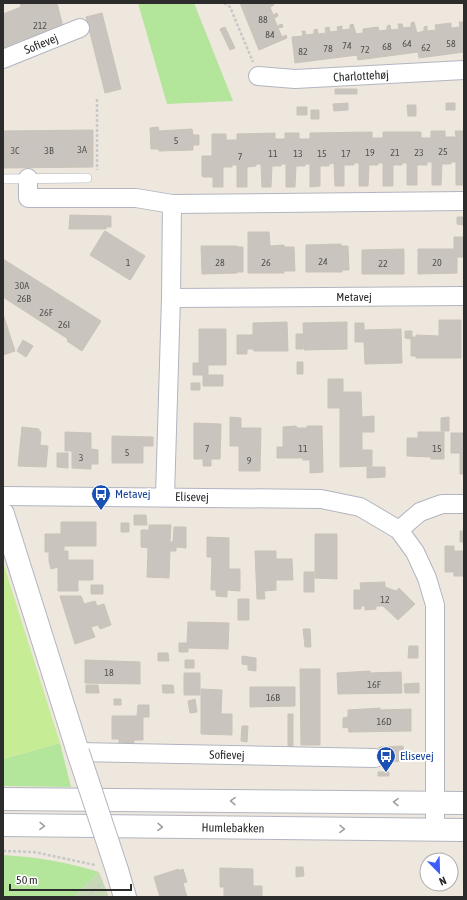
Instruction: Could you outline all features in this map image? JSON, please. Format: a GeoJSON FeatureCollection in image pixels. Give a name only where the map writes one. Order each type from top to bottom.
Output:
{"type":"FeatureCollection","features":[{"type":"Feature","properties":{"kind":"street","name":"Sofievej"},"geometry":{"type":"LineString","coordinates":[[3,59],[80,28]]}},
{"type":"Feature","properties":{"kind":"street","name":"Charlottehøj"},"geometry":{"type":"LineString","coordinates":[[258,76],[295,79],[464,70]]}},
{"type":"Feature","properties":{"kind":"street"},"geometry":{"type":"LineString","coordinates":[[28,178],[28,198],[136,198],[172,204],[464,201]]}},
{"type":"Feature","properties":{"kind":"street"},"geometry":{"type":"LineString","coordinates":[[165,496],[171,298],[172,204]]}},
{"type":"Feature","properties":{"kind":"street","name":"Metavej"},"geometry":{"type":"LineString","coordinates":[[171,298],[464,296]]}},
{"type":"Feature","properties":{"kind":"street","name":"Elisevej"},"geometry":{"type":"LineString","coordinates":[[3,496],[165,496],[321,499],[360,507],[399,530],[415,552],[427,578],[435,605],[435,830]]}},
{"type":"Feature","properties":{"kind":"street"},"geometry":{"type":"LineString","coordinates":[[399,530],[420,512],[442,504],[464,504]]}},
{"type":"Feature","properties":{"kind":"street"},"geometry":{"type":"LineString","coordinates":[[3,514],[125,897]]}},
{"type":"Feature","properties":{"kind":"street","name":"Sofievej"},"geometry":{"type":"LineString","coordinates":[[78,752],[375,758]]}},
{"type":"Feature","properties":{"kind":"street"},"geometry":{"type":"LineString","coordinates":[[3,799],[464,803]]}},
{"type":"Feature","properties":{"kind":"street","name":"Humlebakken"},"geometry":{"type":"LineString","coordinates":[[3,825],[464,830]]}},
{"type":"Feature","properties":{"kind":"lane"},"geometry":{"type":"LineString","coordinates":[[3,179],[87,178]]}},
{"type":"Feature","properties":{"kind":"path"},"geometry":{"type":"LineString","coordinates":[[224,3],[230,7],[258,76]]}},
{"type":"Feature","properties":{"kind":"path"},"geometry":{"type":"LineString","coordinates":[[97,99],[97,198]]}},
{"type":"Feature","properties":{"kind":"path"},"geometry":{"type":"LineString","coordinates":[[3,851],[34,852],[72,859],[117,870]]}},
{"type":"Feature","properties":{"kind":"green space"},"geometry":{"type":"Polygon","coordinates":[[[138,3],[194,3],[233,101],[167,104],[138,3]]]}},
{"type":"Feature","properties":{"kind":"green space"},"geometry":{"type":"Polygon","coordinates":[[[3,562],[60,743],[3,759],[3,562]]]}},
{"type":"Feature","properties":{"kind":"green space"},"geometry":{"type":"Polygon","coordinates":[[[60,743],[71,787],[3,786],[3,759],[60,743]]]}},
{"type":"Feature","properties":{"kind":"green space"},"geometry":{"type":"Polygon","coordinates":[[[3,855],[51,860],[99,872],[74,897],[3,897],[3,855]]]}},
{"type":"Feature","properties":{"kind":"green space"},"geometry":{"type":"Polygon","coordinates":[[[99,872],[109,897],[74,897],[99,872]]]}},
{"type":"Feature","properties":{"kind":"building"},"geometry":{"type":"Polygon","coordinates":[[[20,3],[57,3],[63,27],[3,51],[3,14],[21,7],[20,3]]]}},
{"type":"Feature","properties":{"kind":"building"},"geometry":{"type":"Polygon","coordinates":[[[240,3],[273,3],[274,5],[270,7],[273,15],[277,13],[278,16],[274,18],[277,26],[282,24],[283,27],[278,28],[282,37],[286,35],[287,38],[259,50],[240,3]]]}},
{"type":"Feature","properties":{"kind":"building"},"geometry":{"type":"Polygon","coordinates":[[[102,13],[121,89],[105,93],[86,17],[102,13]]]}},
{"type":"Feature","properties":{"kind":"building"},"geometry":{"type":"Polygon","coordinates":[[[414,22],[417,33],[424,31],[424,27],[427,26],[427,31],[436,30],[435,25],[451,23],[451,28],[460,27],[459,22],[463,22],[464,52],[419,58],[418,52],[358,60],[357,55],[295,63],[292,37],[303,36],[302,31],[305,31],[306,35],[314,34],[314,30],[317,29],[318,34],[326,33],[325,28],[329,27],[330,32],[338,31],[337,27],[342,26],[342,30],[350,29],[350,25],[353,24],[356,34],[363,33],[363,29],[378,27],[379,31],[387,30],[387,26],[390,25],[391,30],[399,29],[398,24],[402,24],[403,28],[411,27],[411,23],[414,22]]]}},
{"type":"Feature","properties":{"kind":"building"},"geometry":{"type":"Polygon","coordinates":[[[225,27],[235,48],[230,50],[220,29],[225,27]]]}},
{"type":"Feature","properties":{"kind":"building"},"geometry":{"type":"Polygon","coordinates":[[[335,89],[357,89],[357,94],[335,94],[335,89]]]}},
{"type":"Feature","properties":{"kind":"building"},"geometry":{"type":"Polygon","coordinates":[[[348,103],[348,110],[334,111],[333,104],[348,103]]]}},
{"type":"Feature","properties":{"kind":"building"},"geometry":{"type":"Polygon","coordinates":[[[446,103],[455,103],[455,110],[446,110],[446,103]]]}},
{"type":"Feature","properties":{"kind":"building"},"geometry":{"type":"Polygon","coordinates":[[[407,105],[416,105],[416,116],[408,116],[407,105]]]}},
{"type":"Feature","properties":{"kind":"building"},"geometry":{"type":"Polygon","coordinates":[[[297,107],[307,107],[307,115],[297,115],[297,107]]]}},
{"type":"Feature","properties":{"kind":"building"},"geometry":{"type":"Polygon","coordinates":[[[311,110],[319,110],[319,119],[311,119],[311,110]]]}},
{"type":"Feature","properties":{"kind":"building"},"geometry":{"type":"Polygon","coordinates":[[[158,127],[159,131],[192,129],[193,135],[199,135],[199,145],[193,145],[193,150],[159,151],[159,149],[151,149],[150,128],[158,127]]]}},
{"type":"Feature","properties":{"kind":"building"},"geometry":{"type":"Polygon","coordinates":[[[93,130],[93,167],[3,168],[3,131],[93,130]]]}},
{"type":"Feature","properties":{"kind":"building"},"geometry":{"type":"Polygon","coordinates":[[[431,131],[445,131],[445,137],[456,137],[455,131],[464,131],[464,185],[456,185],[456,162],[451,162],[451,164],[442,164],[441,185],[432,185],[432,162],[427,162],[427,165],[417,165],[417,185],[407,185],[407,163],[402,163],[402,165],[393,165],[393,186],[383,186],[383,163],[378,163],[378,165],[369,165],[368,186],[359,186],[359,163],[354,163],[354,165],[344,165],[344,186],[335,186],[334,163],[329,164],[329,166],[320,166],[320,186],[310,187],[310,164],[305,164],[305,166],[296,166],[295,187],[286,187],[286,164],[281,164],[281,166],[272,166],[271,187],[262,187],[261,164],[247,167],[247,187],[237,187],[237,165],[232,165],[232,167],[223,167],[223,187],[213,187],[213,177],[202,176],[202,156],[212,156],[212,134],[226,134],[226,140],[237,140],[237,134],[275,133],[275,139],[285,139],[285,133],[299,133],[299,139],[310,139],[310,133],[372,132],[372,138],[383,138],[383,132],[421,132],[421,138],[431,138],[431,131]]]}},
{"type":"Feature","properties":{"kind":"building"},"geometry":{"type":"Polygon","coordinates":[[[70,215],[111,216],[111,227],[106,227],[106,229],[69,229],[70,215]]]}},
{"type":"Feature","properties":{"kind":"building"},"geometry":{"type":"Polygon","coordinates":[[[457,217],[464,217],[464,225],[457,224],[457,217]]]}},
{"type":"Feature","properties":{"kind":"building"},"geometry":{"type":"Polygon","coordinates":[[[105,231],[145,256],[130,280],[90,255],[105,231]]]}},
{"type":"Feature","properties":{"kind":"building"},"geometry":{"type":"Polygon","coordinates":[[[248,232],[269,232],[270,246],[284,245],[284,247],[294,247],[295,271],[284,271],[284,273],[248,273],[248,232]]]}},
{"type":"Feature","properties":{"kind":"building"},"geometry":{"type":"Polygon","coordinates":[[[454,237],[464,237],[464,257],[457,257],[457,273],[418,274],[418,249],[454,249],[454,237]]]}},
{"type":"Feature","properties":{"kind":"building"},"geometry":{"type":"Polygon","coordinates":[[[341,244],[341,246],[348,246],[349,270],[342,270],[342,272],[306,272],[306,245],[341,244]]]}},
{"type":"Feature","properties":{"kind":"building"},"geometry":{"type":"Polygon","coordinates":[[[201,246],[243,247],[243,272],[202,274],[201,246]]]}},
{"type":"Feature","properties":{"kind":"building"},"geometry":{"type":"Polygon","coordinates":[[[404,249],[404,274],[362,274],[362,250],[404,249]]]}},
{"type":"Feature","properties":{"kind":"building"},"geometry":{"type":"Polygon","coordinates":[[[3,259],[101,321],[82,351],[67,341],[68,339],[3,297],[3,259]]]}},
{"type":"Feature","properties":{"kind":"building"},"geometry":{"type":"Polygon","coordinates":[[[3,314],[15,351],[3,355],[3,314]]]}},
{"type":"Feature","properties":{"kind":"building"},"geometry":{"type":"Polygon","coordinates":[[[439,320],[461,320],[461,358],[416,358],[416,356],[411,356],[411,339],[405,338],[405,331],[412,331],[412,337],[416,337],[416,335],[439,336],[439,320]]]}},
{"type":"Feature","properties":{"kind":"building"},"geometry":{"type":"Polygon","coordinates":[[[287,322],[288,351],[254,351],[253,349],[247,349],[247,354],[237,354],[237,335],[253,335],[253,323],[287,322]]]}},
{"type":"Feature","properties":{"kind":"building"},"geometry":{"type":"Polygon","coordinates":[[[347,322],[347,349],[304,350],[303,323],[347,322]]]}},
{"type":"Feature","properties":{"kind":"building"},"geometry":{"type":"Polygon","coordinates":[[[355,323],[364,323],[364,330],[401,329],[402,363],[365,364],[364,342],[355,342],[355,323]]]}},
{"type":"Feature","properties":{"kind":"building"},"geometry":{"type":"Polygon","coordinates":[[[199,329],[226,329],[226,365],[208,365],[208,375],[223,375],[223,386],[203,386],[203,375],[193,375],[193,363],[199,363],[199,329]]]}},
{"type":"Feature","properties":{"kind":"building"},"geometry":{"type":"Polygon","coordinates":[[[296,334],[303,334],[303,349],[296,349],[296,334]]]}},
{"type":"Feature","properties":{"kind":"building"},"geometry":{"type":"Polygon","coordinates":[[[23,340],[33,346],[26,357],[17,351],[23,340]]]}},
{"type":"Feature","properties":{"kind":"building"},"geometry":{"type":"Polygon","coordinates":[[[297,362],[303,362],[303,374],[297,374],[297,362]]]}},
{"type":"Feature","properties":{"kind":"building"},"geometry":{"type":"Polygon","coordinates":[[[328,379],[343,379],[343,392],[361,392],[362,417],[374,416],[374,432],[362,432],[362,450],[372,450],[372,466],[340,467],[340,408],[328,408],[328,379]]]}},
{"type":"Feature","properties":{"kind":"building"},"geometry":{"type":"Polygon","coordinates":[[[191,383],[200,383],[200,390],[191,390],[191,383]]]}},
{"type":"Feature","properties":{"kind":"building"},"geometry":{"type":"Polygon","coordinates":[[[230,417],[241,418],[241,428],[261,428],[260,471],[239,471],[239,446],[230,446],[230,417]]]}},
{"type":"Feature","properties":{"kind":"building"},"geometry":{"type":"Polygon","coordinates":[[[449,417],[449,431],[441,431],[441,418],[449,417]]]}},
{"type":"Feature","properties":{"kind":"building"},"geometry":{"type":"Polygon","coordinates":[[[194,423],[221,424],[220,459],[211,459],[211,466],[203,466],[203,459],[194,459],[194,423]]]}},
{"type":"Feature","properties":{"kind":"building"},"geometry":{"type":"Polygon","coordinates":[[[296,426],[297,428],[307,428],[307,426],[322,426],[323,472],[310,473],[310,460],[303,460],[303,458],[277,458],[277,447],[283,447],[283,427],[296,426]]]}},
{"type":"Feature","properties":{"kind":"building"},"geometry":{"type":"Polygon","coordinates":[[[22,427],[39,429],[41,432],[40,445],[48,446],[46,467],[18,466],[22,427]]]}},
{"type":"Feature","properties":{"kind":"building"},"geometry":{"type":"Polygon","coordinates":[[[65,432],[91,433],[91,449],[98,450],[98,464],[91,464],[91,469],[72,468],[72,451],[65,451],[65,432]]]}},
{"type":"Feature","properties":{"kind":"building"},"geometry":{"type":"Polygon","coordinates":[[[418,432],[444,432],[444,459],[407,456],[407,438],[418,438],[418,432]]]}},
{"type":"Feature","properties":{"kind":"building"},"geometry":{"type":"Polygon","coordinates":[[[451,433],[464,433],[464,474],[460,474],[460,453],[451,453],[451,433]]]}},
{"type":"Feature","properties":{"kind":"building"},"geometry":{"type":"Polygon","coordinates":[[[112,436],[153,437],[153,446],[143,446],[143,463],[112,463],[112,436]]]}},
{"type":"Feature","properties":{"kind":"building"},"geometry":{"type":"Polygon","coordinates":[[[57,453],[68,453],[68,468],[57,467],[57,453]]]}},
{"type":"Feature","properties":{"kind":"building"},"geometry":{"type":"Polygon","coordinates":[[[367,467],[385,467],[385,477],[367,478],[367,467]]]}},
{"type":"Feature","properties":{"kind":"building"},"geometry":{"type":"Polygon","coordinates":[[[134,515],[146,515],[147,525],[134,525],[134,515]]]}},
{"type":"Feature","properties":{"kind":"building"},"geometry":{"type":"Polygon","coordinates":[[[61,522],[96,522],[96,546],[64,546],[64,551],[68,551],[68,560],[93,560],[93,580],[78,580],[78,591],[58,591],[58,567],[51,569],[49,552],[45,552],[45,534],[61,534],[61,522]]]}},
{"type":"Feature","properties":{"kind":"building"},"geometry":{"type":"Polygon","coordinates":[[[121,523],[129,523],[129,532],[121,532],[121,523]]]}},
{"type":"Feature","properties":{"kind":"building"},"geometry":{"type":"Polygon","coordinates":[[[149,525],[171,525],[170,542],[173,542],[174,527],[186,527],[186,548],[176,547],[176,551],[170,551],[169,578],[147,577],[148,548],[141,547],[141,530],[149,530],[149,525]]]}},
{"type":"Feature","properties":{"kind":"building"},"geometry":{"type":"Polygon","coordinates":[[[460,531],[464,531],[464,542],[460,542],[460,531]]]}},
{"type":"Feature","properties":{"kind":"building"},"geometry":{"type":"Polygon","coordinates":[[[315,534],[337,534],[337,579],[315,578],[315,534]]]}},
{"type":"Feature","properties":{"kind":"building"},"geometry":{"type":"Polygon","coordinates":[[[207,537],[229,538],[229,569],[240,569],[240,591],[227,590],[227,597],[216,596],[216,590],[211,590],[212,557],[207,557],[207,537]]]}},
{"type":"Feature","properties":{"kind":"building"},"geometry":{"type":"Polygon","coordinates":[[[445,546],[454,546],[454,551],[464,551],[464,576],[454,576],[454,572],[445,572],[445,546]]]}},
{"type":"Feature","properties":{"kind":"building"},"geometry":{"type":"Polygon","coordinates":[[[255,551],[276,551],[276,559],[292,559],[293,580],[276,580],[276,590],[264,591],[265,599],[257,599],[255,551]]]}},
{"type":"Feature","properties":{"kind":"building"},"geometry":{"type":"Polygon","coordinates":[[[304,572],[314,572],[314,592],[304,592],[304,572]]]}},
{"type":"Feature","properties":{"kind":"building"},"geometry":{"type":"Polygon","coordinates":[[[385,582],[385,587],[396,591],[399,588],[415,604],[398,620],[383,606],[376,606],[376,609],[365,610],[365,606],[361,606],[361,609],[354,609],[354,590],[361,590],[360,583],[385,582]]]}},
{"type":"Feature","properties":{"kind":"building"},"geometry":{"type":"Polygon","coordinates":[[[91,585],[103,585],[103,594],[91,594],[91,585]]]}},
{"type":"Feature","properties":{"kind":"building"},"geometry":{"type":"Polygon","coordinates":[[[60,596],[81,596],[84,604],[95,601],[97,606],[104,604],[111,625],[100,629],[98,625],[91,627],[95,637],[75,644],[60,596]]]}},
{"type":"Feature","properties":{"kind":"building"},"geometry":{"type":"Polygon","coordinates":[[[238,599],[249,599],[249,620],[238,620],[238,599]]]}},
{"type":"Feature","properties":{"kind":"building"},"geometry":{"type":"Polygon","coordinates":[[[188,622],[229,623],[228,649],[188,648],[188,652],[179,652],[179,643],[187,643],[188,622]]]}},
{"type":"Feature","properties":{"kind":"building"},"geometry":{"type":"Polygon","coordinates":[[[303,629],[310,629],[311,647],[305,647],[303,629]]]}},
{"type":"Feature","properties":{"kind":"building"},"geometry":{"type":"Polygon","coordinates":[[[409,646],[418,646],[418,658],[408,658],[409,646]]]}},
{"type":"Feature","properties":{"kind":"building"},"geometry":{"type":"Polygon","coordinates":[[[158,653],[168,653],[169,661],[158,661],[158,653]]]}},
{"type":"Feature","properties":{"kind":"building"},"geometry":{"type":"Polygon","coordinates":[[[242,656],[256,658],[256,671],[248,670],[248,665],[242,664],[242,656]]]}},
{"type":"Feature","properties":{"kind":"building"},"geometry":{"type":"Polygon","coordinates":[[[85,660],[140,662],[140,684],[85,683],[85,660]]]}},
{"type":"Feature","properties":{"kind":"building"},"geometry":{"type":"Polygon","coordinates":[[[185,660],[194,660],[194,668],[185,668],[185,660]]]}},
{"type":"Feature","properties":{"kind":"building"},"geometry":{"type":"Polygon","coordinates":[[[300,669],[320,669],[320,745],[301,745],[300,669]]]}},
{"type":"Feature","properties":{"kind":"building"},"geometry":{"type":"Polygon","coordinates":[[[370,671],[370,673],[401,672],[402,693],[338,694],[337,673],[370,671]]]}},
{"type":"Feature","properties":{"kind":"building"},"geometry":{"type":"Polygon","coordinates":[[[184,673],[200,673],[200,695],[184,695],[184,673]]]}},
{"type":"Feature","properties":{"kind":"building"},"geometry":{"type":"Polygon","coordinates":[[[419,683],[419,693],[405,693],[404,684],[419,683]]]}},
{"type":"Feature","properties":{"kind":"building"},"geometry":{"type":"Polygon","coordinates":[[[86,685],[98,685],[99,693],[86,693],[86,685]]]}},
{"type":"Feature","properties":{"kind":"building"},"geometry":{"type":"Polygon","coordinates":[[[162,685],[173,685],[174,693],[163,693],[162,685]]]}},
{"type":"Feature","properties":{"kind":"building"},"geometry":{"type":"Polygon","coordinates":[[[250,687],[295,687],[295,706],[250,707],[250,687]]]}},
{"type":"Feature","properties":{"kind":"building"},"geometry":{"type":"Polygon","coordinates":[[[201,689],[222,690],[221,714],[232,714],[232,735],[201,734],[201,689]]]}},
{"type":"Feature","properties":{"kind":"building"},"geometry":{"type":"Polygon","coordinates":[[[114,699],[121,699],[121,705],[114,705],[114,699]]]}},
{"type":"Feature","properties":{"kind":"building"},"geometry":{"type":"Polygon","coordinates":[[[195,699],[197,712],[190,713],[188,701],[195,699]]]}},
{"type":"Feature","properties":{"kind":"building"},"geometry":{"type":"Polygon","coordinates":[[[138,705],[149,705],[149,717],[143,717],[143,740],[134,740],[134,743],[119,743],[119,739],[112,739],[112,716],[137,716],[138,705]]]}},
{"type":"Feature","properties":{"kind":"building"},"geometry":{"type":"Polygon","coordinates":[[[380,708],[380,710],[411,709],[411,731],[349,732],[348,727],[343,728],[343,718],[348,717],[348,710],[380,708]]]}},
{"type":"Feature","properties":{"kind":"building"},"geometry":{"type":"Polygon","coordinates":[[[288,714],[293,714],[293,747],[288,747],[288,714]]]}},
{"type":"Feature","properties":{"kind":"building"},"geometry":{"type":"Polygon","coordinates":[[[242,726],[248,726],[247,742],[241,741],[242,726]]]}},
{"type":"Feature","properties":{"kind":"building"},"geometry":{"type":"Polygon","coordinates":[[[403,746],[404,761],[380,762],[379,747],[403,746]]]}},
{"type":"Feature","properties":{"kind":"building"},"geometry":{"type":"Polygon","coordinates":[[[378,772],[389,772],[389,776],[378,776],[378,772]]]}},
{"type":"Feature","properties":{"kind":"building"},"geometry":{"type":"Polygon","coordinates":[[[296,867],[303,867],[304,876],[296,877],[296,867]]]}},
{"type":"Feature","properties":{"kind":"building"},"geometry":{"type":"Polygon","coordinates":[[[220,868],[253,869],[253,886],[262,886],[262,897],[224,897],[224,887],[220,887],[220,868]]]}},
{"type":"Feature","properties":{"kind":"building"},"geometry":{"type":"Polygon","coordinates":[[[179,869],[179,871],[183,869],[187,882],[183,883],[187,897],[160,897],[154,877],[179,869]]]}},
{"type":"Feature","properties":{"kind":"place","name":"Metavej"},"geometry":{"type":"Point","coordinates":[101,511]}},
{"type":"Feature","properties":{"kind":"place","name":"Elisevej"},"geometry":{"type":"Point","coordinates":[386,773]}}]}
